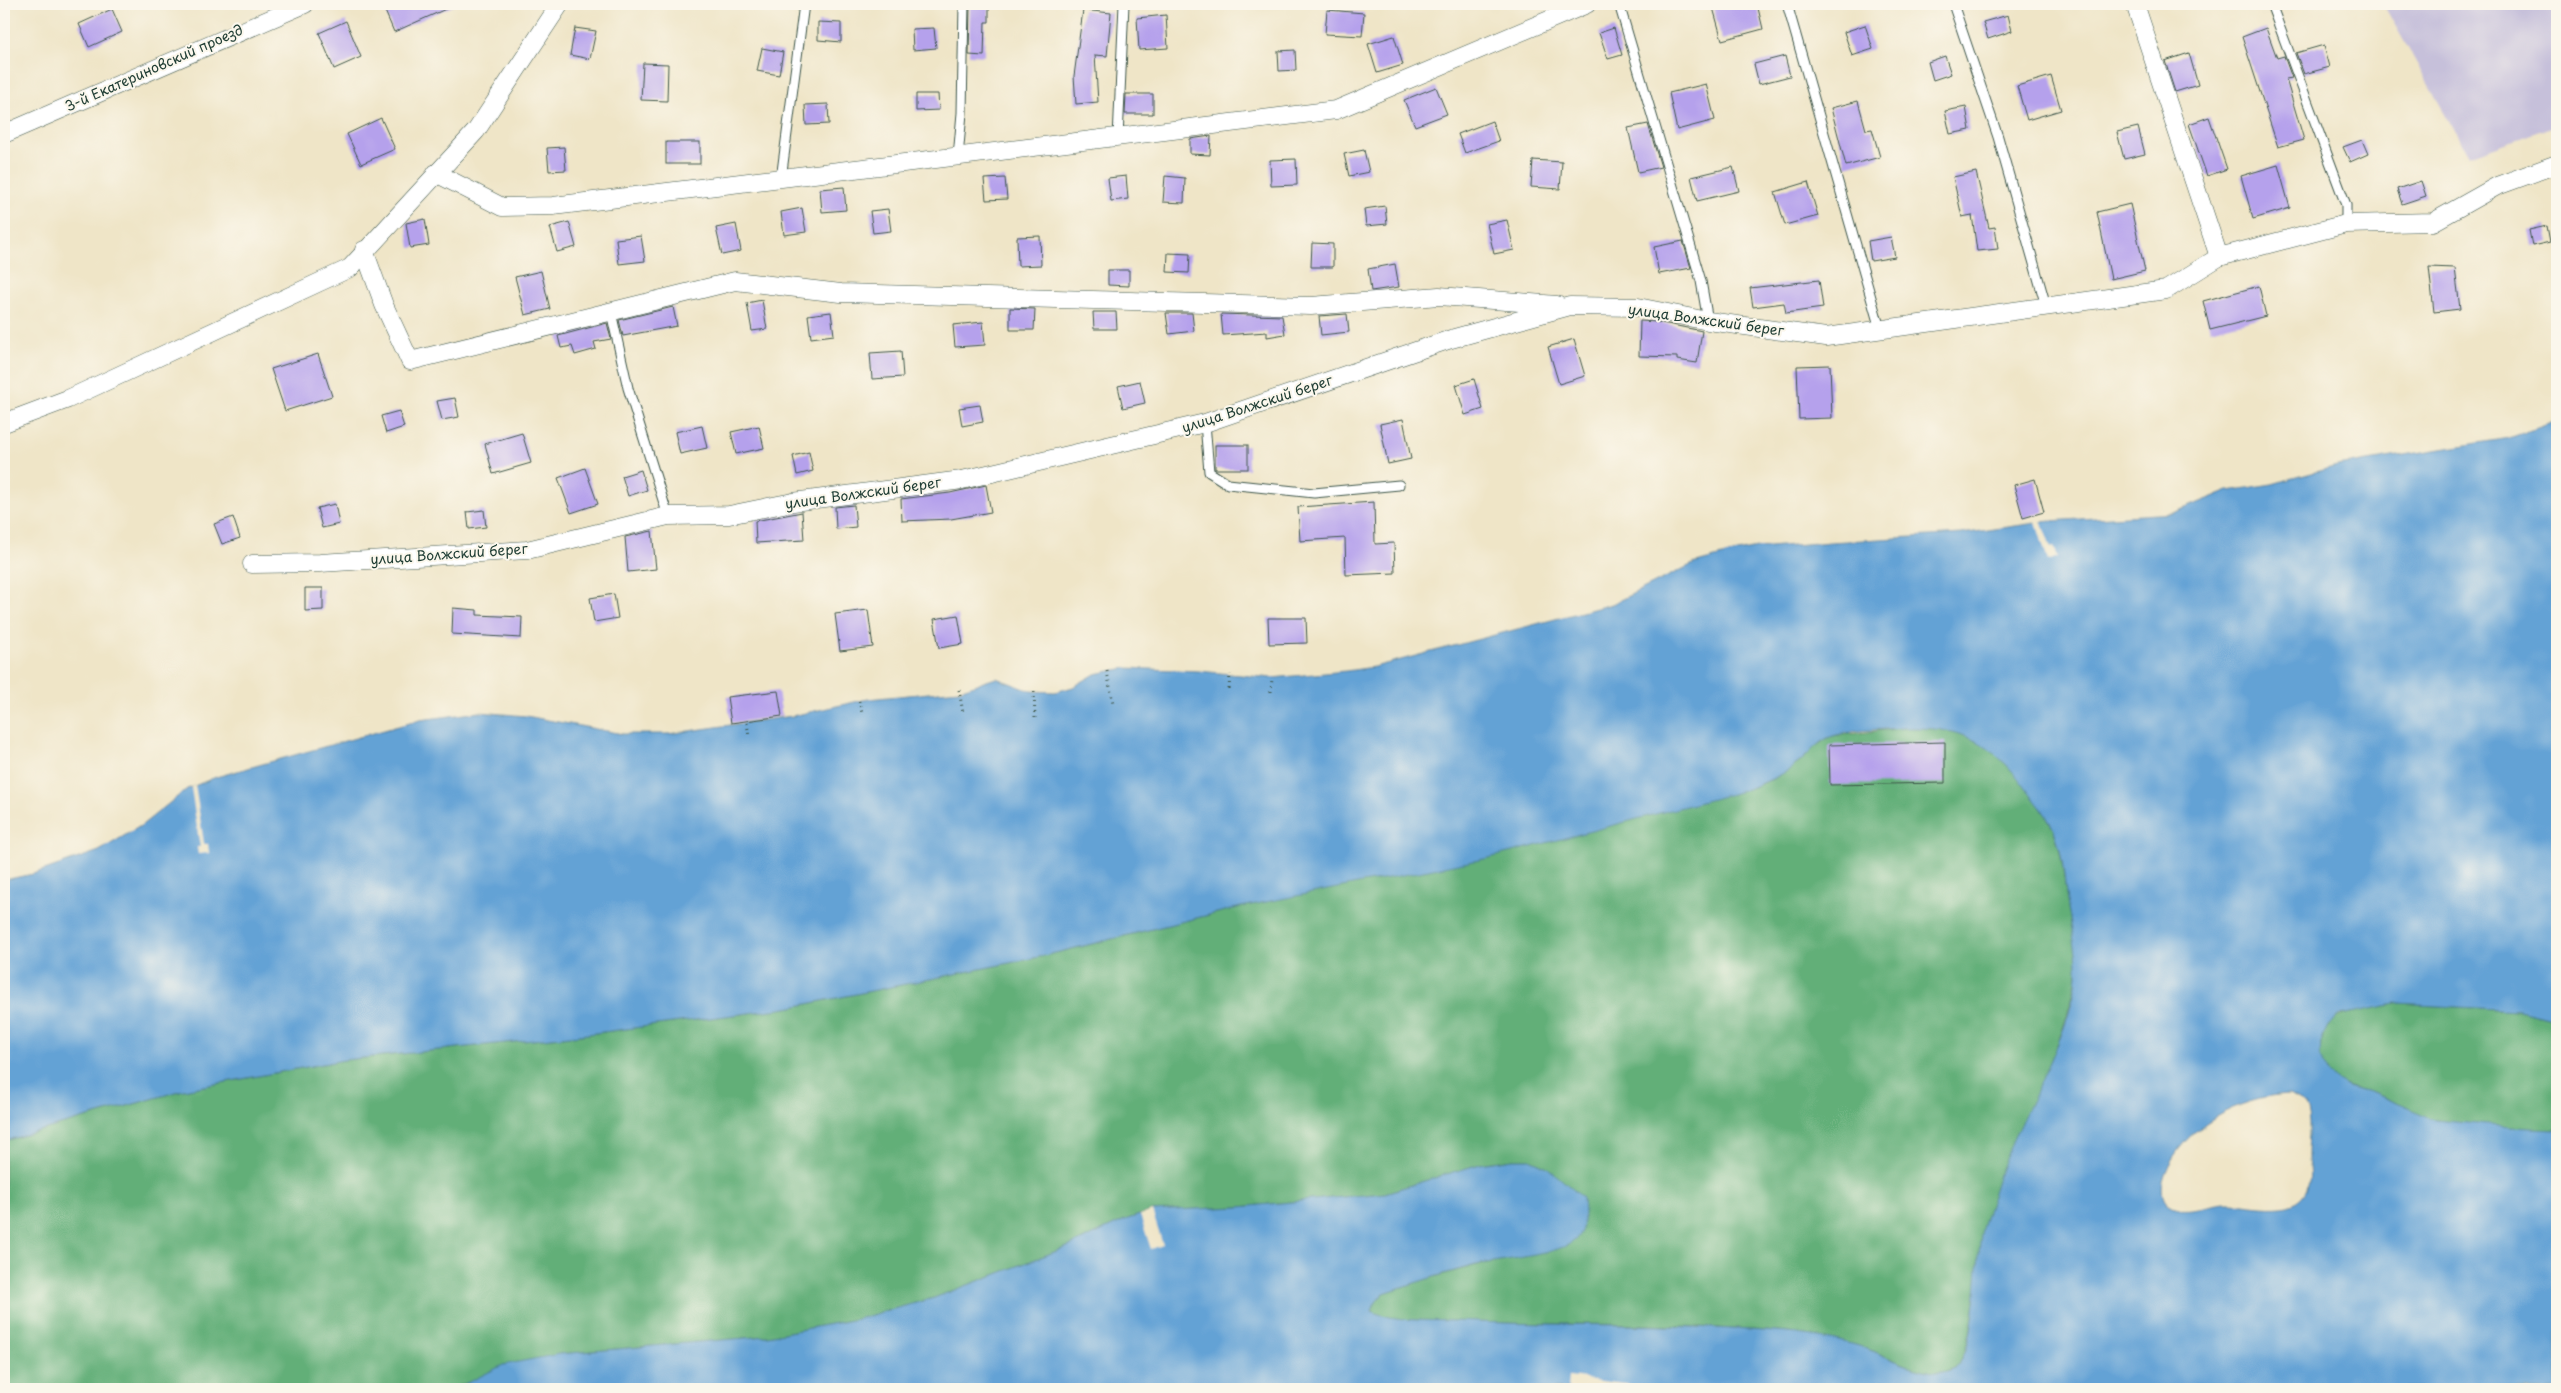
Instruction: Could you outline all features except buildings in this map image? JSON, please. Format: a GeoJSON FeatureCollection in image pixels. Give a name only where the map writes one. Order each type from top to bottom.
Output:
{"type":"FeatureCollection","features":[{"type":"Feature","properties":{"kind":"street","name":"3-й Екатериновский проезд"},"geometry":{"type":"LineString","coordinates":[[4,134],[305,4]]}},
{"type":"Feature","properties":{"kind":"street"},"geometry":{"type":"LineString","coordinates":[[4,423],[68,399],[350,268],[364,250],[476,131],[560,4]]}},
{"type":"Feature","properties":{"kind":"street"},"geometry":{"type":"LineString","coordinates":[[436,173],[502,207],[553,206],[958,158],[1336,110],[1587,4]]}},
{"type":"Feature","properties":{"kind":"street"},"geometry":{"type":"LineString","coordinates":[[2135,4],[2219,257]]}},
{"type":"Feature","properties":{"kind":"street","name":"улица Волжский берег"},"geometry":{"type":"LineString","coordinates":[[252,564],[320,563],[527,550],[668,516],[729,515],[793,502],[962,480],[1205,423],[1452,339],[1570,306],[1638,307],[1708,321],[1826,337],[2166,290],[2219,257],[2346,224],[2433,222],[2497,186],[2557,164]]}},
{"type":"Feature","properties":{"kind":"street"},"geometry":{"type":"LineString","coordinates":[[364,250],[384,305],[410,361],[735,281],[850,293],[1311,306],[1439,296],[1570,306]]}},
{"type":"Feature","properties":{"kind":"lane"},"geometry":{"type":"LineString","coordinates":[[780,179],[804,4]]}},
{"type":"Feature","properties":{"kind":"lane"},"geometry":{"type":"LineString","coordinates":[[958,158],[962,113],[964,4]]}},
{"type":"Feature","properties":{"kind":"lane"},"geometry":{"type":"LineString","coordinates":[[1118,138],[1124,4]]}},
{"type":"Feature","properties":{"kind":"lane"},"geometry":{"type":"LineString","coordinates":[[1619,4],[1701,281],[1708,321]]}},
{"type":"Feature","properties":{"kind":"lane"},"geometry":{"type":"LineString","coordinates":[[1787,4],[1880,329]]}},
{"type":"Feature","properties":{"kind":"lane"},"geometry":{"type":"LineString","coordinates":[[1953,4],[1998,137],[2046,306]]}},
{"type":"Feature","properties":{"kind":"lane"},"geometry":{"type":"LineString","coordinates":[[2271,4],[2346,205],[2346,224]]}},
{"type":"Feature","properties":{"kind":"lane"},"geometry":{"type":"LineString","coordinates":[[611,312],[628,388],[668,516]]}},
{"type":"Feature","properties":{"kind":"lane"},"geometry":{"type":"LineString","coordinates":[[1205,423],[1210,472],[1228,484],[1314,493],[1399,485]]}},
{"type":"Feature","properties":{"kind":"path"},"geometry":{"type":"LineString","coordinates":[[1107,671],[1113,703]]}},
{"type":"Feature","properties":{"kind":"path"},"geometry":{"type":"LineString","coordinates":[[1229,689],[1230,674]]}},
{"type":"Feature","properties":{"kind":"path"},"geometry":{"type":"LineString","coordinates":[[1271,692],[1272,678]]}},
{"type":"Feature","properties":{"kind":"path"},"geometry":{"type":"LineString","coordinates":[[959,690],[964,713]]}},
{"type":"Feature","properties":{"kind":"path"},"geometry":{"type":"LineString","coordinates":[[1034,692],[1035,718]]}},
{"type":"Feature","properties":{"kind":"path"},"geometry":{"type":"LineString","coordinates":[[859,701],[862,713]]}},
{"type":"Feature","properties":{"kind":"path"},"geometry":{"type":"LineString","coordinates":[[747,723],[749,737]]}},
{"type":"Feature","properties":{"kind":"shaded area"},"geometry":{"type":"Polygon","coordinates":[[[2383,4],[2557,4],[2557,125],[2469,156],[2383,4]]]}},
{"type":"Feature","properties":{"kind":"green space"},"geometry":{"type":"Polygon","coordinates":[[[1922,726],[1962,734],[1985,746],[1997,755],[2021,780],[2042,809],[2050,822],[2060,852],[2077,965],[2075,985],[2057,1044],[1996,1187],[1986,1216],[1972,1322],[1967,1343],[1961,1359],[1952,1369],[1944,1372],[1911,1367],[1852,1344],[1814,1336],[1757,1330],[1685,1326],[1410,1320],[1380,1315],[1372,1311],[1375,1303],[1384,1293],[1477,1265],[1547,1251],[1566,1245],[1547,1167],[1530,1159],[1513,1159],[1480,1164],[1385,1193],[1239,1207],[1152,1211],[1125,1220],[1070,1246],[934,1298],[857,1319],[768,1336],[559,1354],[460,1385],[455,1389],[4,1389],[4,1141],[183,1090],[344,1060],[580,1035],[787,1008],[1039,957],[1241,907],[1743,791],[1775,778],[1799,763],[1816,746],[1831,736],[1922,726]]]}},
{"type":"Feature","properties":{"kind":"green space"},"geometry":{"type":"Polygon","coordinates":[[[2396,1004],[2519,1010],[2557,1019],[2557,1129],[2480,1126],[2436,1120],[2370,1092],[2343,1083],[2325,1071],[2321,1055],[2322,1042],[2325,1031],[2331,1023],[2351,1013],[2396,1004]]]}},
{"type":"Feature","properties":{"kind":"water"},"geometry":{"type":"Polygon","coordinates":[[[2557,421],[2557,1019],[2519,1010],[2396,1004],[2341,1015],[2328,1026],[2322,1038],[2321,1056],[2327,1074],[2347,1086],[2370,1092],[2436,1120],[2509,1127],[2557,1129],[2557,1389],[455,1389],[503,1365],[559,1354],[768,1336],[857,1319],[934,1298],[1070,1246],[1125,1220],[1152,1211],[1239,1207],[1385,1193],[1480,1164],[1513,1159],[1530,1159],[1547,1167],[1583,1198],[1583,1225],[1576,1239],[1569,1245],[1544,1253],[1476,1265],[1384,1293],[1375,1303],[1372,1311],[1380,1315],[1412,1320],[1663,1326],[1786,1333],[1840,1341],[1926,1371],[1937,1372],[1954,1368],[1962,1358],[1968,1344],[1975,1306],[1981,1235],[1996,1183],[2005,1158],[2061,1035],[2070,1010],[2076,984],[2077,965],[2060,851],[2053,828],[2041,807],[2015,774],[1985,747],[1969,738],[1952,732],[1933,729],[1887,729],[1840,734],[1823,741],[1791,769],[1743,791],[1489,858],[1241,907],[1039,957],[787,1008],[580,1035],[344,1060],[183,1090],[4,1141],[4,880],[33,874],[99,851],[142,825],[187,789],[216,777],[420,720],[480,712],[526,716],[623,734],[668,734],[792,716],[868,699],[959,690],[996,678],[1031,691],[1055,692],[1073,687],[1095,674],[1126,668],[1199,671],[1272,678],[1374,667],[1612,604],[1693,564],[1757,548],[1961,534],[2049,521],[2173,513],[2228,491],[2272,484],[2337,466],[2509,438],[2557,421]],[[2289,1095],[2251,1101],[2215,1117],[2199,1128],[2173,1157],[2165,1174],[2162,1193],[2167,1203],[2173,1207],[2189,1209],[2222,1203],[2275,1206],[2287,1205],[2297,1201],[2304,1194],[2310,1179],[2308,1156],[2309,1123],[2305,1104],[2289,1095]]]}},
{"type":"Feature","properties":{"kind":"pier"},"geometry":{"type":"Polygon","coordinates":[[[2041,521],[2051,548],[2054,547],[2058,557],[2048,561],[2036,522],[2041,521]]]}},
{"type":"Feature","properties":{"kind":"pier"},"geometry":{"type":"Polygon","coordinates":[[[195,785],[204,844],[208,844],[209,853],[198,854],[197,847],[200,847],[191,787],[195,785]]]}},
{"type":"Feature","properties":{"kind":"pier"},"geometry":{"type":"Polygon","coordinates":[[[1152,1211],[1163,1245],[1151,1249],[1140,1215],[1152,1211]]]}},
{"type":"Feature","properties":{"kind":"pier"},"geometry":{"type":"Polygon","coordinates":[[[1569,1377],[1663,1389],[1568,1389],[1569,1377]]]}}]}
